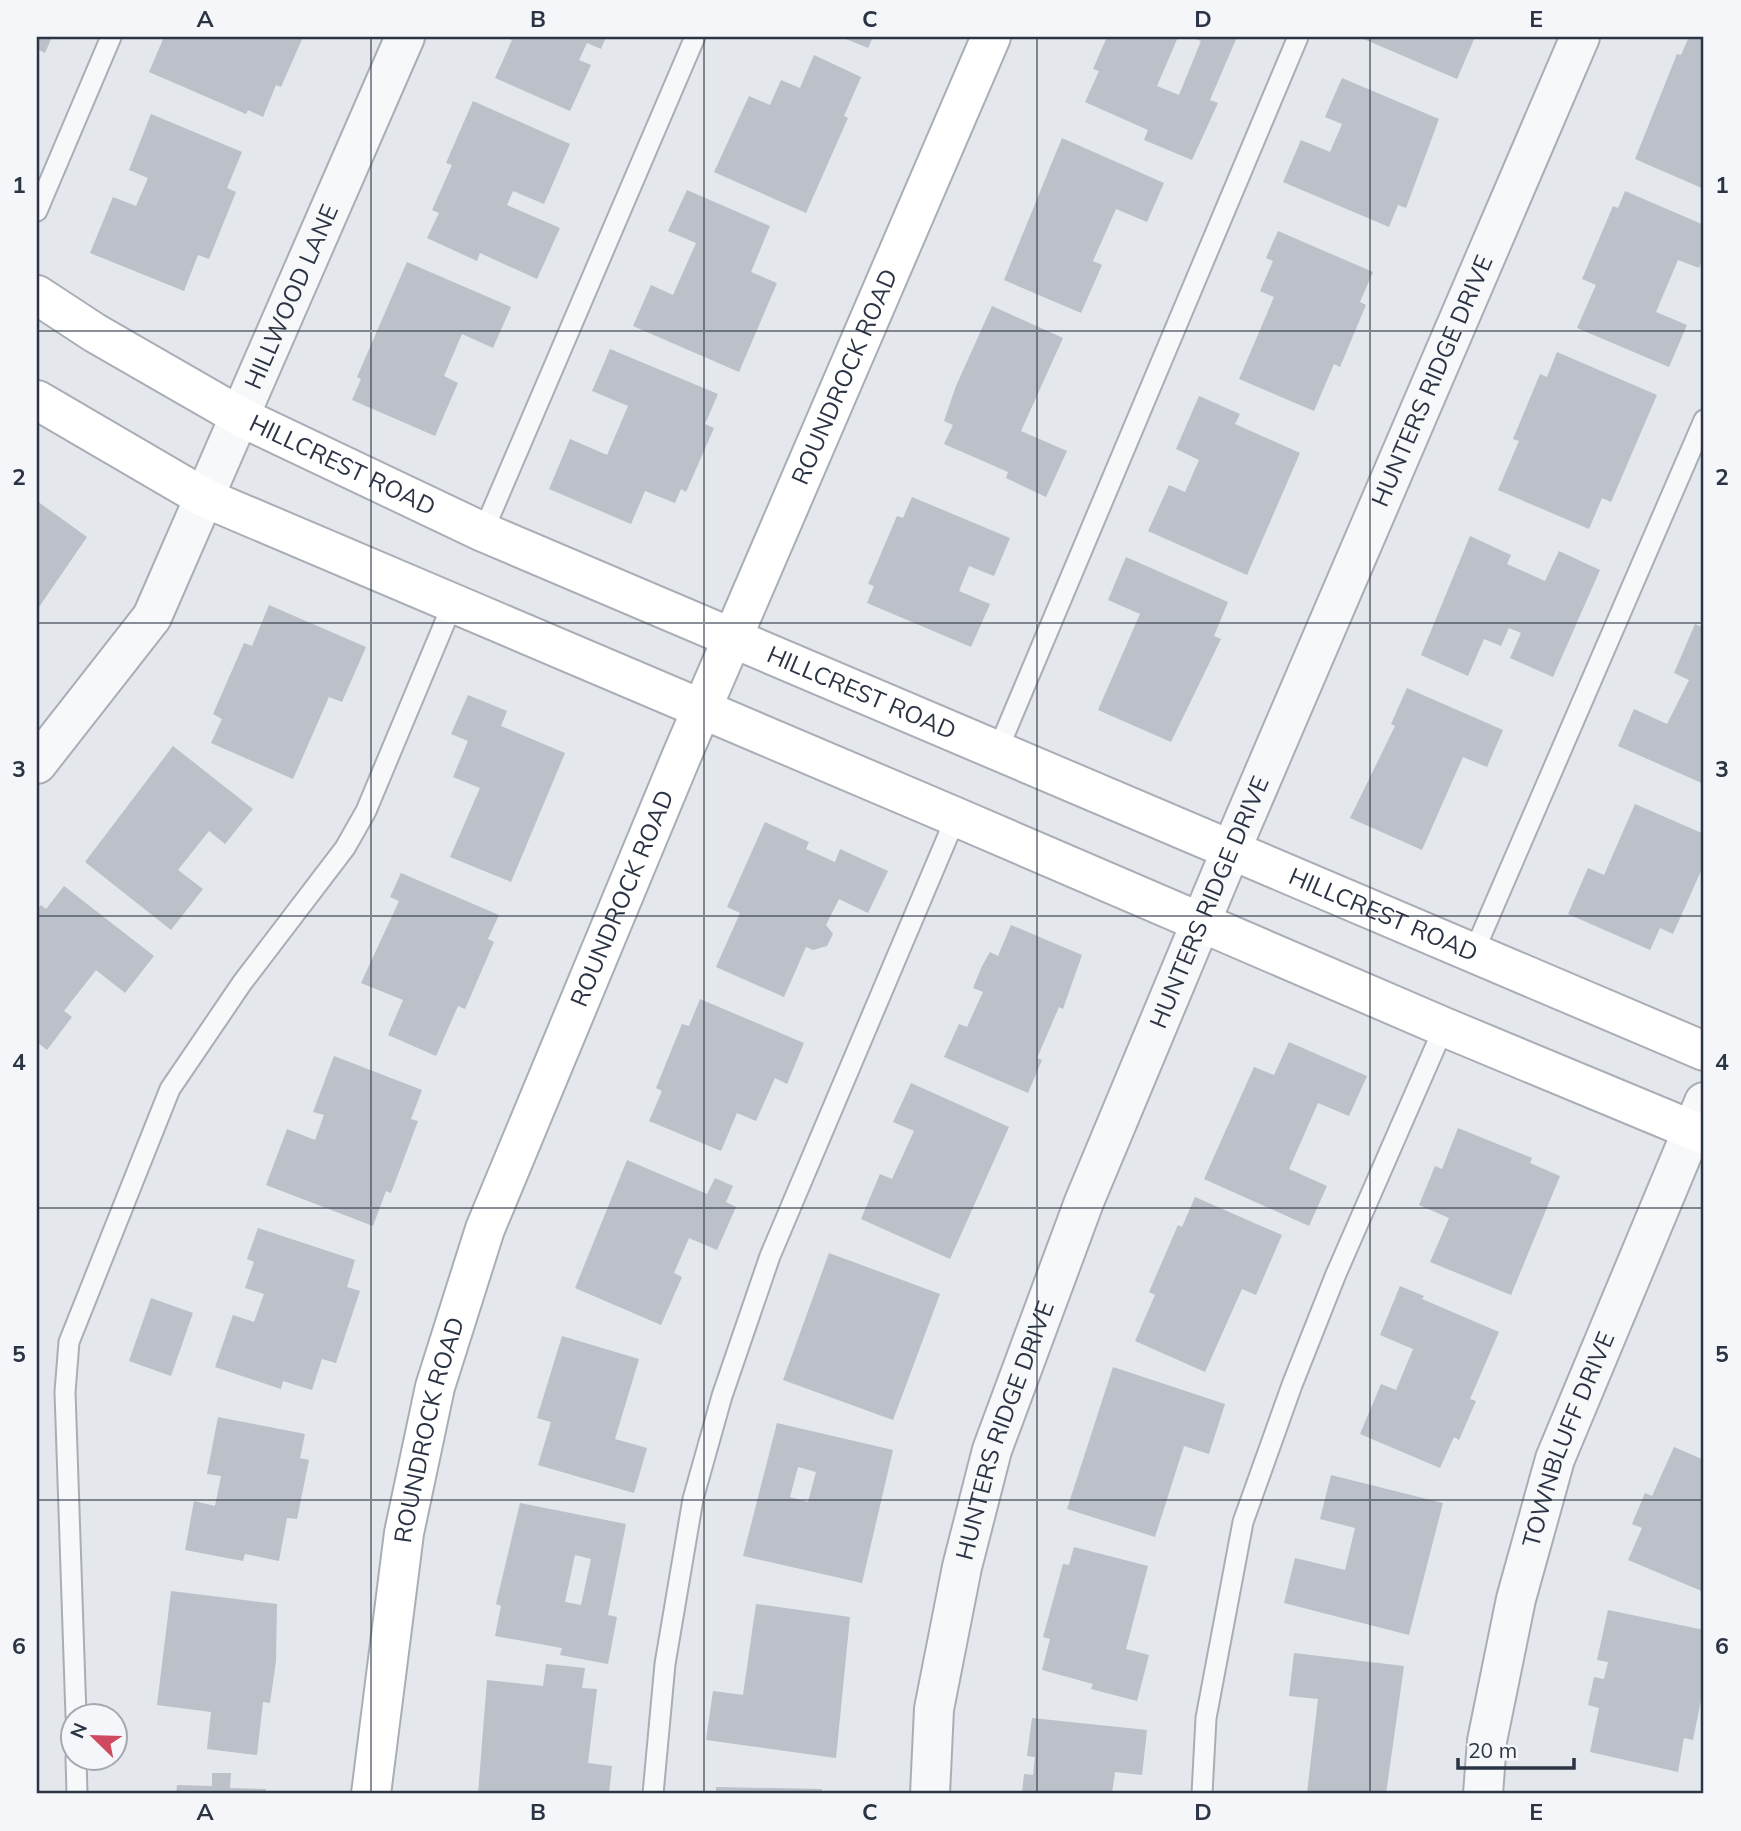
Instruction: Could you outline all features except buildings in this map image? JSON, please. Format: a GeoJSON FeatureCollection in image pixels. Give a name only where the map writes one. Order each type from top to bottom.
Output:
{"type":"FeatureCollection","features":[{"type":"Feature","properties":{"kind":"main road","name":"ROUNDROCK ROAD"},"geometry":{"type":"LineString","coordinates":[[371,1794],[404,1533],[435,1387],[485,1229],[732,639],[991,37]]}},
{"type":"Feature","properties":{"kind":"main road","name":"HILLCREST ROAD"},"geometry":{"type":"LineString","coordinates":[[37,295],[95,333],[241,417],[483,533],[1704,1051]]}},
{"type":"Feature","properties":{"kind":"main road"},"geometry":{"type":"LineString","coordinates":[[37,400],[203,497],[1444,1027],[1700,1122]]}},
{"type":"Feature","properties":{"kind":"street","name":"HILLWOOD LANE"},"geometry":{"type":"LineString","coordinates":[[37,764],[152,617],[405,37]]}},
{"type":"Feature","properties":{"kind":"street","name":"HUNTERS RIDGE DRIVE"},"geometry":{"type":"LineString","coordinates":[[930,1794],[934,1709],[962,1567],[992,1450],[1084,1202],[1231,850],[1580,37]]}},
{"type":"Feature","properties":{"kind":"street","name":"TOWNBLUFF DRIVE"},"geometry":{"type":"LineString","coordinates":[[1483,1794],[1487,1741],[1513,1612],[1555,1459],[1700,1122]]}},
{"type":"Feature","properties":{"kind":"lane"},"geometry":{"type":"LineString","coordinates":[[37,211],[111,37]]}},
{"type":"Feature","properties":{"kind":"lane"},"geometry":{"type":"LineString","coordinates":[[483,533],[695,37]]}},
{"type":"Feature","properties":{"kind":"lane"},"geometry":{"type":"LineString","coordinates":[[997,752],[1298,37]]}},
{"type":"Feature","properties":{"kind":"lane"},"geometry":{"type":"LineString","coordinates":[[1473,954],[1704,420]]}},
{"type":"Feature","properties":{"kind":"lane"},"geometry":{"type":"LineString","coordinates":[[76,1702],[65,1392],[69,1342],[170,1089],[242,983],[345,848],[366,811],[453,603]]}},
{"type":"Feature","properties":{"kind":"lane"},"geometry":{"type":"LineString","coordinates":[[653,1794],[665,1664],[693,1500],[722,1396],[771,1256],[956,817]]}},
{"type":"Feature","properties":{"kind":"lane"},"geometry":{"type":"LineString","coordinates":[[1202,1794],[1206,1718],[1243,1522],[1336,1273],[1444,1027]]}},
{"type":"Feature","properties":{"kind":"lane"},"geometry":{"type":"LineString","coordinates":[[76,1772],[77,1794]]}}]}
